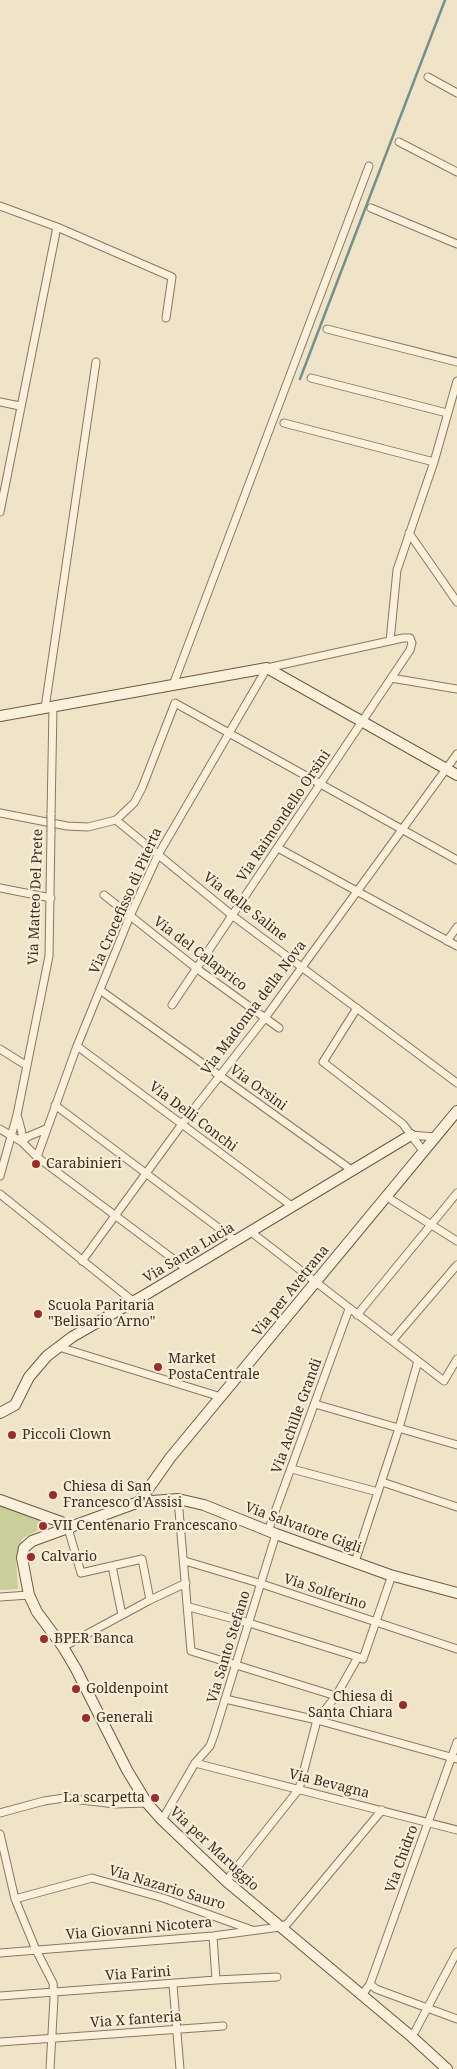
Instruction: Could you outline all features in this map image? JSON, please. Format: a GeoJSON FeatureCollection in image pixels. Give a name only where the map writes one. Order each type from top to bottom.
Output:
{"type":"FeatureCollection","features":[{"type":"Feature","properties":{"kind":"street"},"geometry":{"type":"LineString","coordinates":[[428,77],[457,93]]}},
{"type":"Feature","properties":{"kind":"street"},"geometry":{"type":"LineString","coordinates":[[399,142],[457,172]]}},
{"type":"Feature","properties":{"kind":"street"},"geometry":{"type":"LineString","coordinates":[[173,685],[368,166]]}},
{"type":"Feature","properties":{"kind":"street"},"geometry":{"type":"LineString","coordinates":[[371,208],[457,244]]}},
{"type":"Feature","properties":{"kind":"street"},"geometry":{"type":"LineString","coordinates":[[0,209],[56,227],[172,277],[166,318]]}},
{"type":"Feature","properties":{"kind":"street"},"geometry":{"type":"LineString","coordinates":[[0,512],[56,227]]}},
{"type":"Feature","properties":{"kind":"street"},"geometry":{"type":"LineString","coordinates":[[327,328],[457,362]]}},
{"type":"Feature","properties":{"kind":"street","name":"Via Matteo Del Prete"},"geometry":{"type":"LineString","coordinates":[[0,1176],[17,1116],[49,956],[51,815],[49,707],[96,362]]}},
{"type":"Feature","properties":{"kind":"street"},"geometry":{"type":"LineString","coordinates":[[312,378],[447,413]]}},
{"type":"Feature","properties":{"kind":"street"},"geometry":{"type":"LineString","coordinates":[[0,716],[267,668],[390,641],[397,570],[434,462],[457,381]]}},
{"type":"Feature","properties":{"kind":"street"},"geometry":{"type":"LineString","coordinates":[[0,402],[20,406]]}},
{"type":"Feature","properties":{"kind":"street"},"geometry":{"type":"LineString","coordinates":[[284,423],[434,462]]}},
{"type":"Feature","properties":{"kind":"street"},"geometry":{"type":"LineString","coordinates":[[409,533],[457,602]]}},
{"type":"Feature","properties":{"kind":"street","name":"Via Raimondello Orsini"},"geometry":{"type":"LineString","coordinates":[[172,1005],[410,650],[412,643],[410,638],[390,641]]}},
{"type":"Feature","properties":{"kind":"street"},"geometry":{"type":"LineString","coordinates":[[267,668],[457,775]]}},
{"type":"Feature","properties":{"kind":"street","name":"Via Crocefisso di Piterta"},"geometry":{"type":"LineString","coordinates":[[37,1157],[77,1046],[130,916],[158,855],[267,668]]}},
{"type":"Feature","properties":{"kind":"street"},"geometry":{"type":"LineString","coordinates":[[390,678],[457,689]]}},
{"type":"Feature","properties":{"kind":"street"},"geometry":{"type":"LineString","coordinates":[[0,813],[67,826],[88,827],[116,820],[134,803],[142,788],[174,703],[457,860]]}},
{"type":"Feature","properties":{"kind":"street","name":"Via Madonna della Nova"},"geometry":{"type":"LineString","coordinates":[[82,1261],[182,1124],[303,967],[457,754]]}},
{"type":"Feature","properties":{"kind":"street","name":"Via delle Saline"},"geometry":{"type":"LineString","coordinates":[[116,820],[233,916],[457,1083]]}},
{"type":"Feature","properties":{"kind":"street"},"geometry":{"type":"LineString","coordinates":[[278,848],[457,946]]}},
{"type":"Feature","properties":{"kind":"street"},"geometry":{"type":"LineString","coordinates":[[0,888],[51,898]]}},
{"type":"Feature","properties":{"kind":"street","name":"Via del Calaprico"},"geometry":{"type":"LineString","coordinates":[[104,895],[196,968],[279,1028]]}},
{"type":"Feature","properties":{"kind":"street"},"geometry":{"type":"LineString","coordinates":[[447,941],[457,927]]}},
{"type":"Feature","properties":{"kind":"street","name":"Via Orsini"},"geometry":{"type":"LineString","coordinates":[[100,990],[353,1171]]}},
{"type":"Feature","properties":{"kind":"street"},"geometry":{"type":"LineString","coordinates":[[357,1008],[323,1062],[403,1124],[424,1152]]}},
{"type":"Feature","properties":{"kind":"street","name":"Via Delli Conchi"},"geometry":{"type":"LineString","coordinates":[[77,1046],[293,1207]]}},
{"type":"Feature","properties":{"kind":"street"},"geometry":{"type":"LineString","coordinates":[[0,1049],[27,1066]]}},
{"type":"Feature","properties":{"kind":"street"},"geometry":{"type":"LineString","coordinates":[[55,1105],[236,1241]]}},
{"type":"Feature","properties":{"kind":"street","name":"Via per Avetrana"},"geometry":{"type":"LineString","coordinates":[[139,1502],[170,1458],[457,1111]]}},
{"type":"Feature","properties":{"kind":"street","name":"Via Matteo Del Prete"},"geometry":{"type":"LineString","coordinates":[[17,1116],[22,1133],[22,1142]]}},
{"type":"Feature","properties":{"kind":"street"},"geometry":{"type":"LineString","coordinates":[[0,1129],[22,1142],[37,1157],[188,1270]]}},
{"type":"Feature","properties":{"kind":"street"},"geometry":{"type":"LineString","coordinates":[[22,1142],[28,1137],[46,1129]]}},
{"type":"Feature","properties":{"kind":"street"},"geometry":{"type":"LineString","coordinates":[[411,1135],[436,1137]]}},
{"type":"Feature","properties":{"kind":"street","name":"Via Santa Lucia"},"geometry":{"type":"LineString","coordinates":[[0,1413],[15,1405],[29,1377],[47,1356],[72,1337],[188,1270],[411,1135]]}},
{"type":"Feature","properties":{"kind":"street"},"geometry":{"type":"LineString","coordinates":[[358,1315],[457,1193]]}},
{"type":"Feature","properties":{"kind":"street"},"geometry":{"type":"LineString","coordinates":[[0,1194],[134,1302]]}},
{"type":"Feature","properties":{"kind":"street"},"geometry":{"type":"LineString","coordinates":[[387,1197],[457,1240]]}},
{"type":"Feature","properties":{"kind":"street"},"geometry":{"type":"LineString","coordinates":[[251,1232],[444,1381],[457,1359]]}},
{"type":"Feature","properties":{"kind":"street"},"geometry":{"type":"LineString","coordinates":[[392,1341],[457,1265]]}},
{"type":"Feature","properties":{"kind":"street","name":"Via Achille Grandi"},"geometry":{"type":"LineString","coordinates":[[272,1532],[292,1468],[349,1309]]}},
{"type":"Feature","properties":{"kind":"street"},"geometry":{"type":"LineString","coordinates":[[59,1347],[222,1397]]}},
{"type":"Feature","properties":{"kind":"street"},"geometry":{"type":"LineString","coordinates":[[355,1562],[400,1428],[418,1361]]}},
{"type":"Feature","properties":{"kind":"street"},"geometry":{"type":"LineString","coordinates":[[315,1404],[457,1445]]}},
{"type":"Feature","properties":{"kind":"street"},"geometry":{"type":"LineString","coordinates":[[292,1468],[378,1492]]}},
{"type":"Feature","properties":{"kind":"street"},"geometry":{"type":"LineString","coordinates":[[382,1482],[457,1507]]}},
{"type":"Feature","properties":{"kind":"street"},"geometry":{"type":"LineString","coordinates":[[178,1499],[185,1561],[191,1651],[336,1696]]}},
{"type":"Feature","properties":{"kind":"street","name":"Via Salvatore Gigli"},"geometry":{"type":"LineString","coordinates":[[139,1502],[178,1499],[204,1505],[392,1576],[457,1593]]}},
{"type":"Feature","properties":{"kind":"street"},"geometry":{"type":"LineString","coordinates":[[0,1500],[61,1522],[68,1528],[81,1572],[142,1560],[150,1600]]}},
{"type":"Feature","properties":{"kind":"street"},"geometry":{"type":"LineString","coordinates":[[68,1528],[139,1502]]}},
{"type":"Feature","properties":{"kind":"street","name":"Via per Maruggio"},"geometry":{"type":"LineString","coordinates":[[68,1528],[32,1540],[24,1548],[22,1558],[29,1595],[37,1612],[63,1647],[76,1669],[126,1770],[147,1803],[162,1820],[226,1881],[412,2037],[447,2069]]}},
{"type":"Feature","properties":{"kind":"street","name":"Via Santo Stefano"},"geometry":{"type":"LineString","coordinates":[[162,1820],[195,1763],[210,1746],[262,1584],[272,1532]]}},
{"type":"Feature","properties":{"kind":"street","name":"Via Solferino"},"geometry":{"type":"LineString","coordinates":[[185,1561],[262,1584],[457,1649]]}},
{"type":"Feature","properties":{"kind":"street"},"geometry":{"type":"LineString","coordinates":[[112,1566],[122,1615]]}},
{"type":"Feature","properties":{"kind":"street"},"geometry":{"type":"LineString","coordinates":[[188,1607],[249,1623],[363,1659],[392,1576]]}},
{"type":"Feature","properties":{"kind":"street"},"geometry":{"type":"LineString","coordinates":[[63,1647],[150,1600],[186,1583]]}},
{"type":"Feature","properties":{"kind":"street"},"geometry":{"type":"LineString","coordinates":[[0,1597],[29,1595]]}},
{"type":"Feature","properties":{"kind":"street"},"geometry":{"type":"LineString","coordinates":[[226,1881],[299,1790],[318,1720],[336,1696],[358,1658]]}},
{"type":"Feature","properties":{"kind":"street"},"geometry":{"type":"LineString","coordinates":[[225,1699],[318,1720],[454,1758]]}},
{"type":"Feature","properties":{"kind":"street","name":"Via Chidro"},"geometry":{"type":"LineString","coordinates":[[362,1995],[370,1984],[428,1822],[454,1758],[457,1742]]}},
{"type":"Feature","properties":{"kind":"street","name":"Via Bevagna"},"geometry":{"type":"LineString","coordinates":[[195,1763],[457,1830]]}},
{"type":"Feature","properties":{"kind":"street"},"geometry":{"type":"LineString","coordinates":[[0,1813],[44,1800],[64,1798],[115,1804],[147,1803]]}},
{"type":"Feature","properties":{"kind":"street"},"geometry":{"type":"LineString","coordinates":[[280,1927],[287,1924],[382,1810]]}},
{"type":"Feature","properties":{"kind":"street"},"geometry":{"type":"LineString","coordinates":[[0,1834],[15,1899],[36,1950],[53,1983],[50,2069]]}},
{"type":"Feature","properties":{"kind":"street","name":"Via Nazario Sauro"},"geometry":{"type":"LineString","coordinates":[[15,1899],[92,1878],[163,1898],[252,1930]]}},
{"type":"Feature","properties":{"kind":"street","name":"Via Giovanni Nicotera"},"geometry":{"type":"LineString","coordinates":[[0,1953],[213,1936],[280,1927]]}},
{"type":"Feature","properties":{"kind":"street"},"geometry":{"type":"LineString","coordinates":[[213,1936],[216,1980]]}},
{"type":"Feature","properties":{"kind":"street"},"geometry":{"type":"LineString","coordinates":[[412,2037],[457,1952]]}},
{"type":"Feature","properties":{"kind":"street","name":"Via Farini"},"geometry":{"type":"LineString","coordinates":[[0,1996],[277,1977]]}},
{"type":"Feature","properties":{"kind":"street"},"geometry":{"type":"LineString","coordinates":[[370,1984],[376,1989],[457,2019]]}},
{"type":"Feature","properties":{"kind":"street"},"geometry":{"type":"LineString","coordinates":[[173,1985],[180,2069]]}},
{"type":"Feature","properties":{"kind":"street","name":"Via X fanteria"},"geometry":{"type":"LineString","coordinates":[[0,2042],[223,2026]]}},
{"type":"Feature","properties":{"kind":"green space"},"geometry":{"type":"Polygon","coordinates":[[[0,1505],[51,1524],[23,1538],[19,1545],[16,1559],[18,1589],[0,1590],[0,1505]]]}},
{"type":"Feature","properties":{"kind":"waterway"},"geometry":{"type":"LineString","coordinates":[[300,379],[445,0]]}},
{"type":"Feature","properties":{"kind":"place","name":"Carabinieri"},"geometry":{"type":"Point","coordinates":[36,1164]}},
{"type":"Feature","properties":{"kind":"place","name":"Scuola Paritaria \"Belisario Arno\""},"geometry":{"type":"Point","coordinates":[38,1314]}},
{"type":"Feature","properties":{"kind":"place","name":"Market PostaCentrale"},"geometry":{"type":"Point","coordinates":[158,1367]}},
{"type":"Feature","properties":{"kind":"place","name":"Piccoli Clown"},"geometry":{"type":"Point","coordinates":[12,1435]}},
{"type":"Feature","properties":{"kind":"place","name":"Chiesa di San Francesco d'Assisi"},"geometry":{"type":"Point","coordinates":[53,1495]}},
{"type":"Feature","properties":{"kind":"place","name":"VII Centenario Francescano"},"geometry":{"type":"Point","coordinates":[43,1526]}},
{"type":"Feature","properties":{"kind":"place","name":"Calvario"},"geometry":{"type":"Point","coordinates":[31,1557]}},
{"type":"Feature","properties":{"kind":"place","name":"BPER Banca"},"geometry":{"type":"Point","coordinates":[44,1639]}},
{"type":"Feature","properties":{"kind":"place","name":"Goldenpoint"},"geometry":{"type":"Point","coordinates":[76,1689]}},
{"type":"Feature","properties":{"kind":"place","name":"Chiesa di Santa Chiara"},"geometry":{"type":"Point","coordinates":[403,1705]}},
{"type":"Feature","properties":{"kind":"place","name":"Generali"},"geometry":{"type":"Point","coordinates":[86,1718]}},
{"type":"Feature","properties":{"kind":"place","name":"La scarpetta"},"geometry":{"type":"Point","coordinates":[155,1798]}}]}
